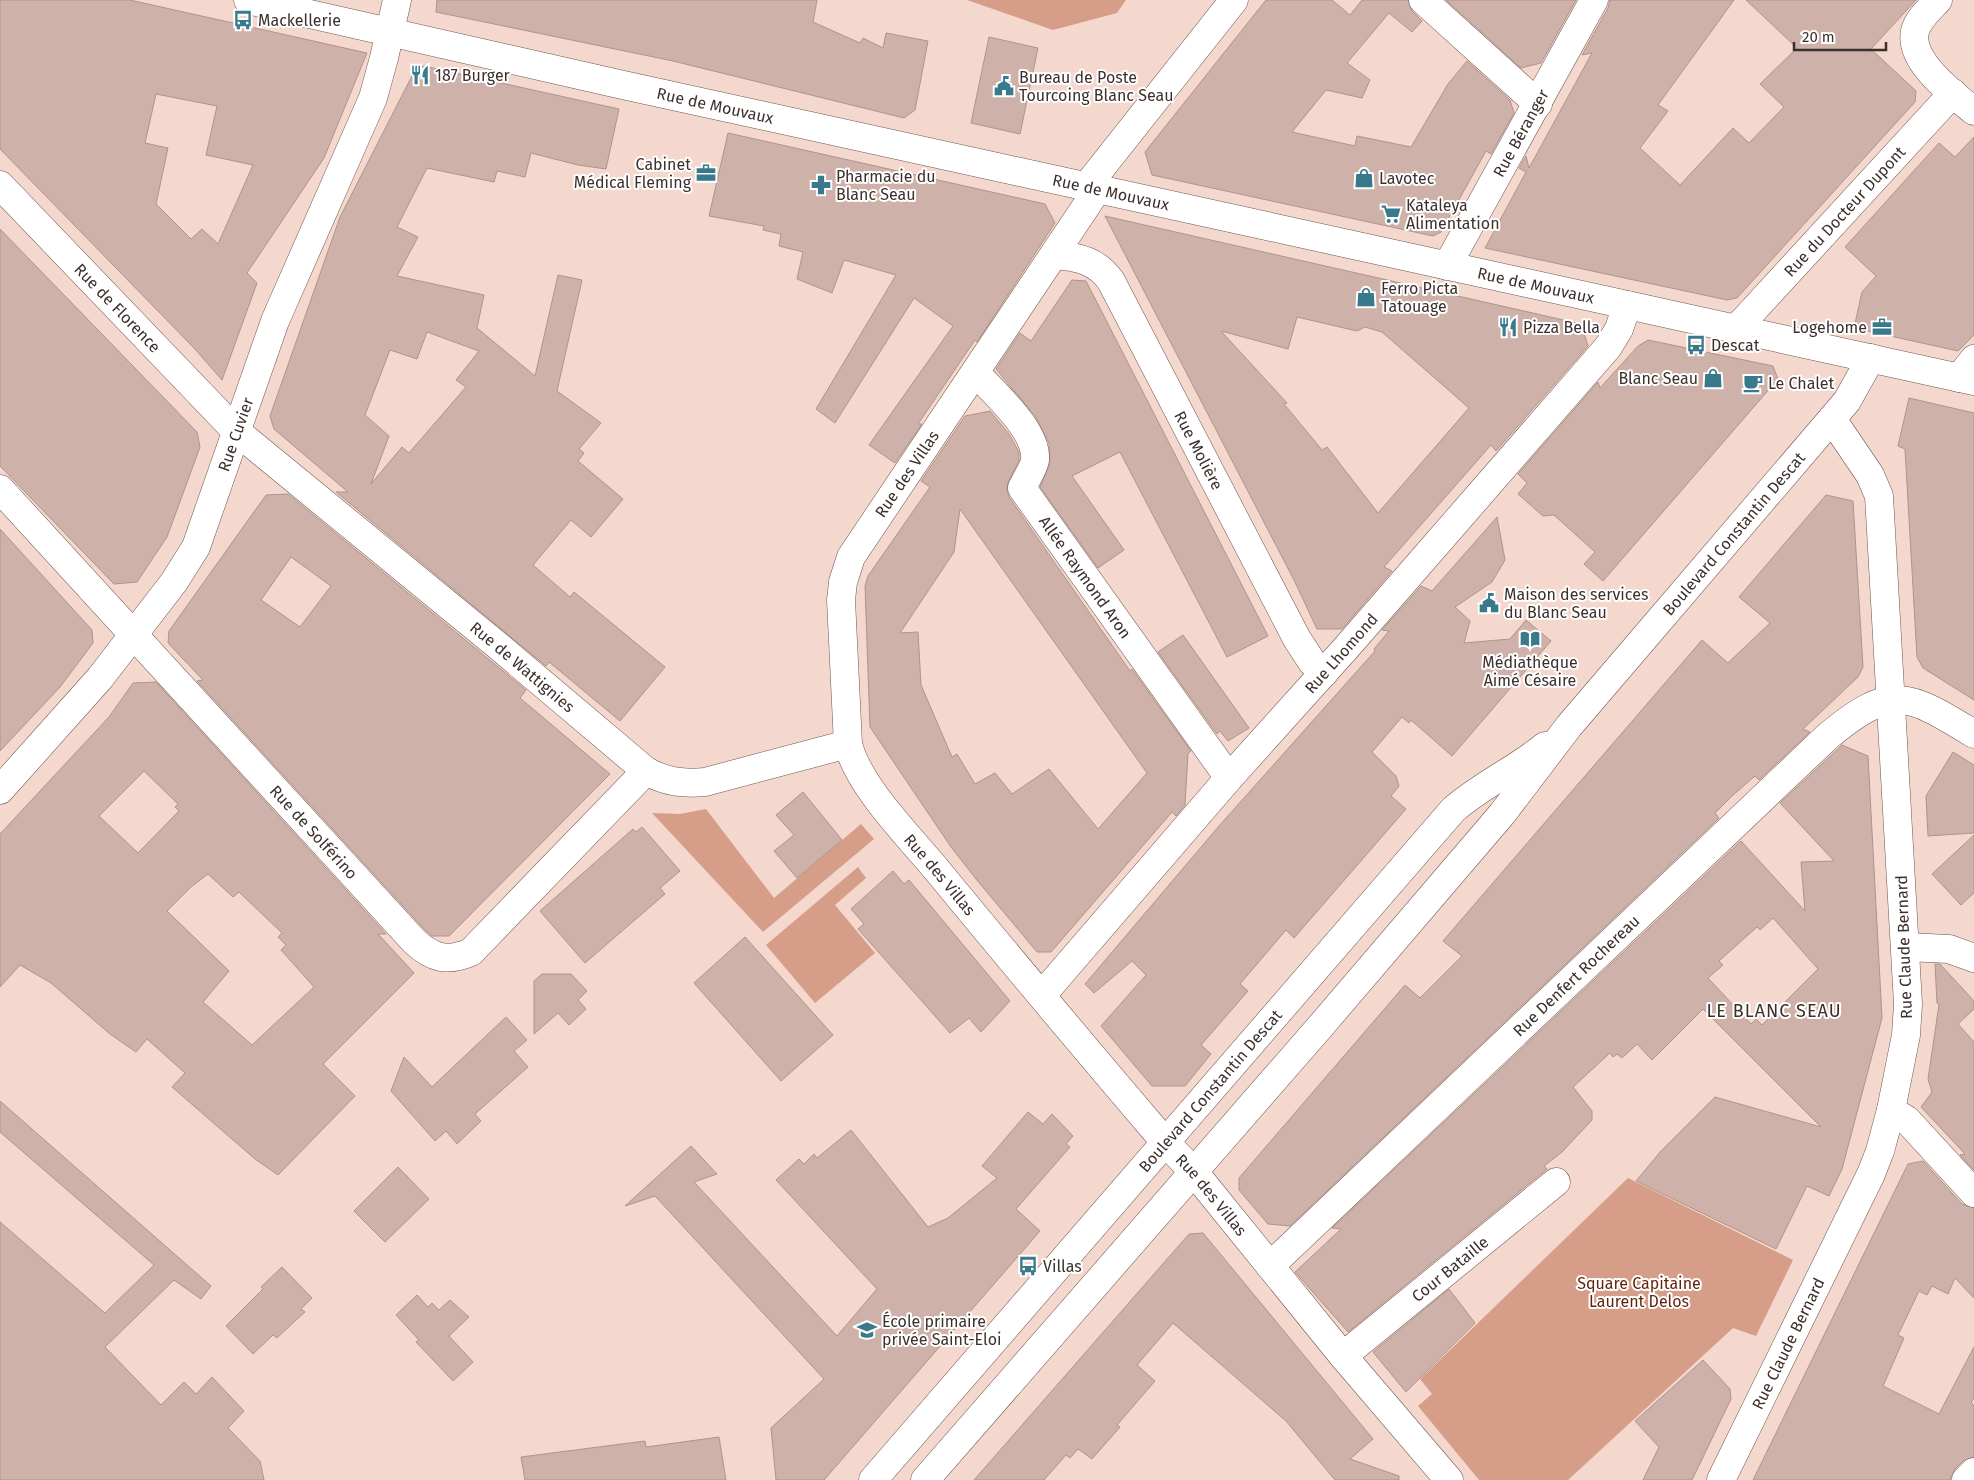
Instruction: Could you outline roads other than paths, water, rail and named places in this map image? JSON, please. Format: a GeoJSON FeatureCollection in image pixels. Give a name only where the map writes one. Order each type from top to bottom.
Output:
{"type":"FeatureCollection","features":[{"type":"Feature","properties":{"kind":"street","name":"Rue de Mouvaux"},"geometry":{"type":"LineString","coordinates":[[248,0],[1736,329],[1871,358],[1969,373]]}},
{"type":"Feature","properties":{"kind":"street","name":"Rue Cuvier"},"geometry":{"type":"LineString","coordinates":[[0,790],[81,700],[174,582],[196,547],[275,320],[370,104],[397,0]]}},
{"type":"Feature","properties":{"kind":"street","name":"Rue des Villas"},"geometry":{"type":"LineString","coordinates":[[1234,0],[1092,188],[1055,255],[851,556],[846,569],[841,600],[848,744],[856,769],[866,783],[1042,995],[1166,1142],[1194,1172],[1343,1356],[1449,1480]]}},
{"type":"Feature","properties":{"kind":"street"},"geometry":{"type":"LineString","coordinates":[[1423,0],[1538,104]]}},
{"type":"Feature","properties":{"kind":"street","name":"Rue Béranger"},"geometry":{"type":"LineString","coordinates":[[1447,266],[1594,0]]}},
{"type":"Feature","properties":{"kind":"street"},"geometry":{"type":"LineString","coordinates":[[1938,0],[1921,19],[1915,29],[1914,41],[1917,54],[1953,93],[1974,111]]}},
{"type":"Feature","properties":{"kind":"street","name":"Rue du Docteur Dupont"},"geometry":{"type":"LineString","coordinates":[[1736,329],[1953,93]]}},
{"type":"Feature","properties":{"kind":"street","name":"Rue de Florence"},"geometry":{"type":"LineString","coordinates":[[0,185],[236,431]]}},
{"type":"Feature","properties":{"kind":"street","name":"Rue Molière"},"geometry":{"type":"LineString","coordinates":[[1055,255],[1072,256],[1093,262],[1104,271],[1297,639],[1312,662],[1324,673]]}},
{"type":"Feature","properties":{"kind":"street","name":"Rue Lhomond"},"geometry":{"type":"LineString","coordinates":[[1042,995],[1229,778],[1324,673],[1608,347],[1619,329],[1626,305]]}},
{"type":"Feature","properties":{"kind":"street","name":"Boulevard Constantin Descat"},"geometry":{"type":"LineString","coordinates":[[925,1480],[1194,1172],[1502,814],[1569,726],[1847,401],[1871,358]]}},
{"type":"Feature","properties":{"kind":"street","name":"Allée Raymond Aron"},"geometry":{"type":"LineString","coordinates":[[976,372],[1028,432],[1034,447],[1035,461],[1022,488],[1229,778]]}},
{"type":"Feature","properties":{"kind":"street","name":"Rue Claude Bernard"},"geometry":{"type":"LineString","coordinates":[[1721,1480],[1871,1174],[1880,1151],[1891,1110],[1908,1019],[1906,947],[1879,496],[1870,476],[1832,419]]}},
{"type":"Feature","properties":{"kind":"street","name":"Rue de Wattignies"},"geometry":{"type":"LineString","coordinates":[[236,431],[646,771],[670,782],[686,784],[705,782],[848,744]]}},
{"type":"Feature","properties":{"kind":"street","name":"Rue de Solférino"},"geometry":{"type":"LineString","coordinates":[[0,489],[414,941],[433,956],[445,960],[458,958],[471,952],[484,941],[646,771]]}},
{"type":"Feature","properties":{"kind":"street"},"geometry":{"type":"LineString","coordinates":[[1892,700],[1922,704],[1974,734]]}},
{"type":"Feature","properties":{"kind":"street","name":"Rue Denfert Rochereau"},"geometry":{"type":"LineString","coordinates":[[1270,1266],[1827,737],[1854,715],[1878,703],[1892,700]]}},
{"type":"Feature","properties":{"kind":"street","name":"Boulevard Constantin Descat"},"geometry":{"type":"LineString","coordinates":[[873,1480],[1453,810],[1476,791],[1532,756],[1569,726]]}},
{"type":"Feature","properties":{"kind":"street"},"geometry":{"type":"LineString","coordinates":[[1906,947],[1949,949],[1974,958]]}},
{"type":"Feature","properties":{"kind":"street"},"geometry":{"type":"LineString","coordinates":[[1891,1110],[1907,1120],[1974,1193]]}},
{"type":"Feature","properties":{"kind":"street","name":"Cour Bataille"},"geometry":{"type":"LineString","coordinates":[[1343,1356],[1556,1182]]}},
{"type":"Feature","properties":{"kind":"street"},"geometry":{"type":"LineString","coordinates":[[1966,1480],[1974,1472]]}},
{"type":"Feature","properties":{"kind":"place","name":"Mackellerie"},"geometry":{"type":"Point","coordinates":[243,20]}},
{"type":"Feature","properties":{"kind":"place","name":"187 Burger"},"geometry":{"type":"Point","coordinates":[420,75]}},
{"type":"Feature","properties":{"kind":"place","name":"Bureau de Poste Tourcoing Blanc Seau"},"geometry":{"type":"Point","coordinates":[1004,86]}},
{"type":"Feature","properties":{"kind":"place","name":"Cabinet Médical Fleming"},"geometry":{"type":"Point","coordinates":[706,173]}},
{"type":"Feature","properties":{"kind":"place","name":"Lavotec"},"geometry":{"type":"Point","coordinates":[1364,178]}},
{"type":"Feature","properties":{"kind":"place","name":"Pharmacie du Blanc Seau"},"geometry":{"type":"Point","coordinates":[821,185]}},
{"type":"Feature","properties":{"kind":"place","name":"Kataleya Alimentation"},"geometry":{"type":"Point","coordinates":[1391,214]}},
{"type":"Feature","properties":{"kind":"place","name":"Ferro Picta Tatouage"},"geometry":{"type":"Point","coordinates":[1366,297]}},
{"type":"Feature","properties":{"kind":"place","name":"Pizza Bella"},"geometry":{"type":"Point","coordinates":[1508,327]}},
{"type":"Feature","properties":{"kind":"place","name":"Logehome"},"geometry":{"type":"Point","coordinates":[1882,327]}},
{"type":"Feature","properties":{"kind":"place","name":"Descat"},"geometry":{"type":"Point","coordinates":[1696,345]}},
{"type":"Feature","properties":{"kind":"place","name":"Blanc Seau"},"geometry":{"type":"Point","coordinates":[1713,378]}},
{"type":"Feature","properties":{"kind":"place","name":"Le Chalet"},"geometry":{"type":"Point","coordinates":[1753,383]}},
{"type":"Feature","properties":{"kind":"place","name":"Maison des services du Blanc Seau"},"geometry":{"type":"Point","coordinates":[1489,603]}},
{"type":"Feature","properties":{"kind":"place","name":"Médiathèque Aimé Césaire"},"geometry":{"type":"Point","coordinates":[1530,639]}},
{"type":"Feature","properties":{"kind":"place","name":"Villas"},"geometry":{"type":"Point","coordinates":[1028,1266]}},
{"type":"Feature","properties":{"kind":"place","name":"École primaire privée Saint-Eloi"},"geometry":{"type":"Point","coordinates":[867,1330]}},
{"type":"Feature","properties":{"kind":"district","name":"LE BLANC SEAU"},"geometry":{"type":"Point","coordinates":[1774,1011]}},
{"type":"Feature","properties":{"kind":"park label","name":"Square Capitaine Laurent Delos"},"geometry":{"type":"Point","coordinates":[1639,1292]}}]}
